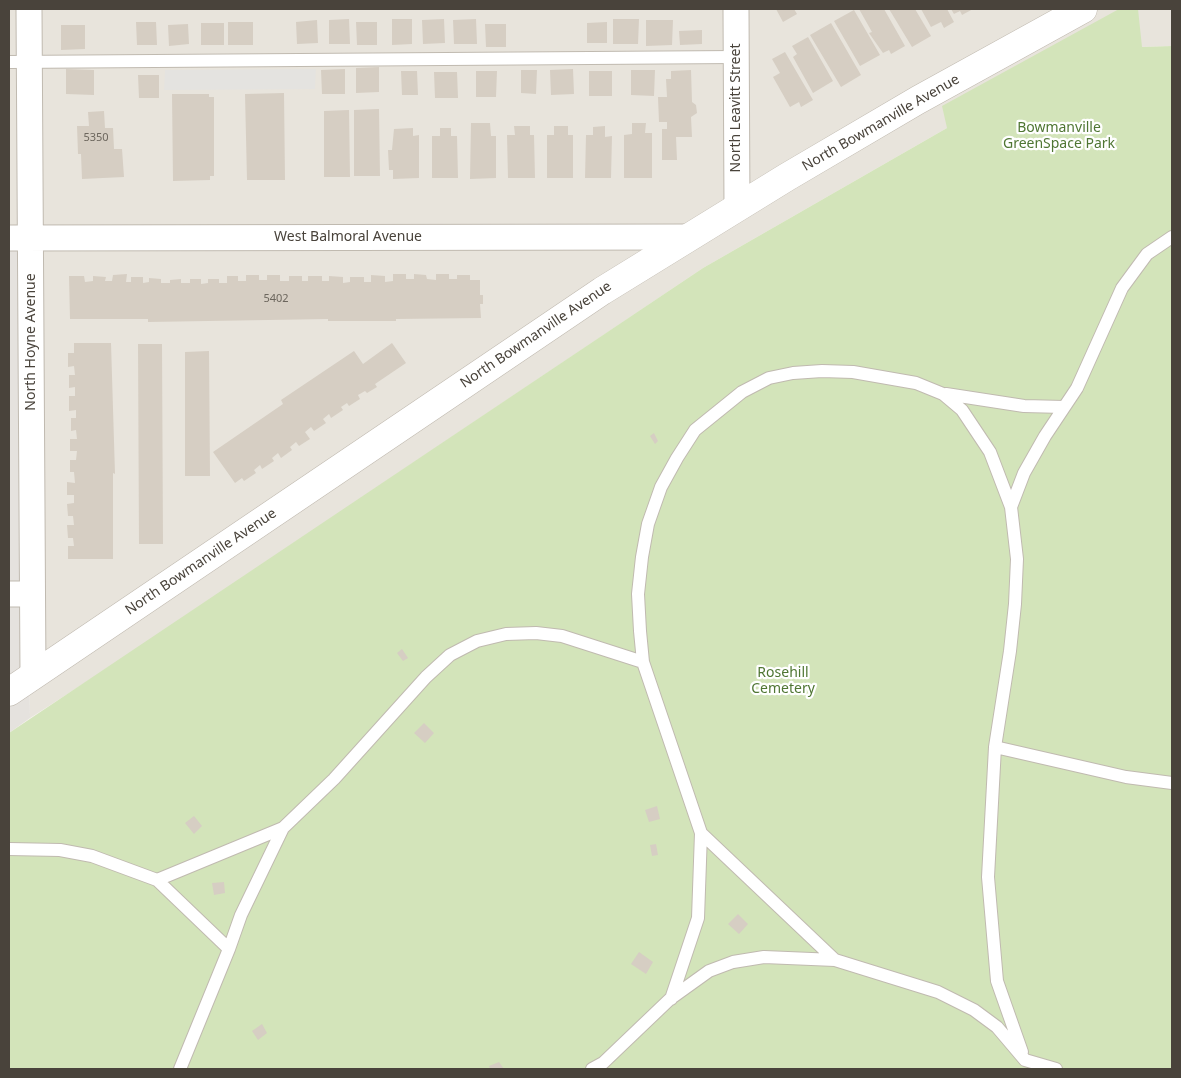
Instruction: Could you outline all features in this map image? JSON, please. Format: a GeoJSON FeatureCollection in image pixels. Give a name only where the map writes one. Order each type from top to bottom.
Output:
{"type":"FeatureCollection","features":[{"type":"Feature","properties":{"kind":"street","name":"North Hoyne Avenue"},"geometry":{"type":"LineString","coordinates":[[29,9],[19,62],[20,594],[32,676]]}},
{"type":"Feature","properties":{"kind":"street","name":"North Leavitt Street"},"geometry":{"type":"LineString","coordinates":[[736,9],[737,208]]}},
{"type":"Feature","properties":{"kind":"street","name":"North Bowmanville Avenue"},"geometry":{"type":"LineString","coordinates":[[9,692],[585,302],[687,238],[918,100],[1083,9]]}},
{"type":"Feature","properties":{"kind":"street","name":"West Balmoral Avenue"},"geometry":{"type":"LineString","coordinates":[[19,238],[687,238]]}},
{"type":"Feature","properties":{"kind":"lane"},"geometry":{"type":"LineString","coordinates":[[19,62],[736,57]]}},
{"type":"Feature","properties":{"kind":"lane"},"geometry":{"type":"LineString","coordinates":[[1012,507],[1024,473],[1045,436],[1077,388],[1122,288],[1147,254],[1172,237]]}},
{"type":"Feature","properties":{"kind":"lane"},"geometry":{"type":"LineString","coordinates":[[670,999],[698,918],[702,834],[642,662],[638,594],[648,524],[661,487],[695,430],[742,392],[769,378],[822,371],[880,375],[916,383],[943,394],[1024,406],[1064,407]]}},
{"type":"Feature","properties":{"kind":"lane"},"geometry":{"type":"LineString","coordinates":[[943,394],[962,410],[990,452],[1012,507],[1017,559],[1015,604],[1010,651],[995,747],[988,877],[997,981],[1027,1064]]}},
{"type":"Feature","properties":{"kind":"lane"},"geometry":{"type":"LineString","coordinates":[[157,880],[283,828],[334,780],[426,677],[450,655],[477,641],[506,634],[536,632],[570,638],[642,662]]}},
{"type":"Feature","properties":{"kind":"lane"},"geometry":{"type":"LineString","coordinates":[[995,747],[1126,777],[1172,784]]}},
{"type":"Feature","properties":{"kind":"lane"},"geometry":{"type":"LineString","coordinates":[[180,1069],[241,916],[283,828]]}},
{"type":"Feature","properties":{"kind":"lane"},"geometry":{"type":"LineString","coordinates":[[702,834],[835,960]]}},
{"type":"Feature","properties":{"kind":"lane"},"geometry":{"type":"LineString","coordinates":[[9,849],[60,850],[92,856],[157,880],[229,949]]}},
{"type":"Feature","properties":{"kind":"lane"},"geometry":{"type":"LineString","coordinates":[[592,1069],[603,1062],[670,999],[709,971],[733,962],[764,957],[835,960],[938,992],[974,1010],[997,1026],[1027,1064],[1056,1069]]}},
{"type":"Feature","properties":{"kind":"shaded area"},"geometry":{"type":"Polygon","coordinates":[[[9,9],[1172,9],[1172,46],[1142,47],[947,128],[703,268],[111,666],[30,718],[22,237],[9,236],[9,9]]]}},
{"type":"Feature","properties":{"kind":"shaded area"},"geometry":{"type":"Polygon","coordinates":[[[316,69],[315,89],[164,90],[165,70],[316,69]]]}},
{"type":"Feature","properties":{"kind":"shaded area"},"geometry":{"type":"Polygon","coordinates":[[[9,236],[22,236],[30,718],[9,733],[9,236]]]}},
{"type":"Feature","properties":{"kind":"green space","name":"Rosehill Cemetery"},"geometry":{"type":"Polygon","coordinates":[[[1119,9],[1138,9],[1142,47],[1172,46],[1172,1069],[9,1069],[9,733],[703,268],[947,128],[942,106],[1119,9]]]}},
{"type":"Feature","properties":{"kind":"building"},"geometry":{"type":"Polygon","coordinates":[[[776,9],[794,9],[797,14],[783,22],[776,9]]]}},
{"type":"Feature","properties":{"kind":"building"},"geometry":{"type":"Polygon","coordinates":[[[859,9],[884,9],[905,46],[891,54],[889,50],[883,53],[869,33],[872,32],[859,9]]]}},
{"type":"Feature","properties":{"kind":"building"},"geometry":{"type":"Polygon","coordinates":[[[889,9],[915,9],[931,36],[912,47],[889,9]]]}},
{"type":"Feature","properties":{"kind":"building"},"geometry":{"type":"Polygon","coordinates":[[[921,9],[947,9],[954,22],[944,28],[941,22],[931,27],[921,9]]]}},
{"type":"Feature","properties":{"kind":"building"},"geometry":{"type":"Polygon","coordinates":[[[951,9],[973,9],[962,15],[960,11],[954,14],[951,9]]]}},
{"type":"Feature","properties":{"kind":"building"},"geometry":{"type":"Polygon","coordinates":[[[854,10],[880,55],[860,66],[834,21],[854,10]]]}},
{"type":"Feature","properties":{"kind":"building"},"geometry":{"type":"Polygon","coordinates":[[[349,19],[350,44],[329,44],[329,20],[349,19]]]}},
{"type":"Feature","properties":{"kind":"building"},"geometry":{"type":"Polygon","coordinates":[[[392,19],[412,19],[412,44],[392,45],[392,19]]]}},
{"type":"Feature","properties":{"kind":"building"},"geometry":{"type":"Polygon","coordinates":[[[444,19],[445,43],[423,44],[422,20],[444,19]]]}},
{"type":"Feature","properties":{"kind":"building"},"geometry":{"type":"Polygon","coordinates":[[[476,19],[477,44],[454,44],[453,20],[476,19]]]}},
{"type":"Feature","properties":{"kind":"building"},"geometry":{"type":"Polygon","coordinates":[[[613,19],[639,19],[638,44],[613,44],[613,19]]]}},
{"type":"Feature","properties":{"kind":"building"},"geometry":{"type":"Polygon","coordinates":[[[317,20],[318,43],[297,44],[296,22],[317,20]]]}},
{"type":"Feature","properties":{"kind":"building"},"geometry":{"type":"Polygon","coordinates":[[[646,20],[673,20],[672,45],[646,46],[646,20]]]}},
{"type":"Feature","properties":{"kind":"building"},"geometry":{"type":"Polygon","coordinates":[[[136,22],[156,22],[157,45],[137,45],[136,22]]]}},
{"type":"Feature","properties":{"kind":"building"},"geometry":{"type":"Polygon","coordinates":[[[228,22],[253,22],[253,45],[228,45],[228,22]]]}},
{"type":"Feature","properties":{"kind":"building"},"geometry":{"type":"Polygon","coordinates":[[[356,22],[377,22],[377,45],[357,45],[356,22]]]}},
{"type":"Feature","properties":{"kind":"building"},"geometry":{"type":"Polygon","coordinates":[[[607,22],[607,43],[587,43],[587,23],[607,22]]]}},
{"type":"Feature","properties":{"kind":"building"},"geometry":{"type":"Polygon","coordinates":[[[201,23],[224,23],[224,45],[201,45],[201,23]]]}},
{"type":"Feature","properties":{"kind":"building"},"geometry":{"type":"Polygon","coordinates":[[[831,23],[861,75],[841,87],[810,35],[831,23]]]}},
{"type":"Feature","properties":{"kind":"building"},"geometry":{"type":"Polygon","coordinates":[[[188,24],[189,44],[169,46],[168,25],[188,24]]]}},
{"type":"Feature","properties":{"kind":"building"},"geometry":{"type":"Polygon","coordinates":[[[485,24],[506,24],[506,47],[486,47],[485,24]]]}},
{"type":"Feature","properties":{"kind":"building"},"geometry":{"type":"Polygon","coordinates":[[[61,25],[85,25],[85,49],[61,50],[61,25]]]}},
{"type":"Feature","properties":{"kind":"building"},"geometry":{"type":"Polygon","coordinates":[[[702,30],[702,44],[680,45],[679,31],[702,30]]]}},
{"type":"Feature","properties":{"kind":"building"},"geometry":{"type":"Polygon","coordinates":[[[808,37],[833,81],[813,93],[793,57],[797,54],[792,46],[808,37]]]}},
{"type":"Feature","properties":{"kind":"building"},"geometry":{"type":"Polygon","coordinates":[[[785,52],[813,100],[801,107],[799,102],[790,107],[773,77],[780,73],[772,59],[785,52]]]}},
{"type":"Feature","properties":{"kind":"building"},"geometry":{"type":"Polygon","coordinates":[[[379,67],[379,92],[356,93],[356,68],[379,67]]]}},
{"type":"Feature","properties":{"kind":"building"},"geometry":{"type":"Polygon","coordinates":[[[66,69],[94,70],[94,95],[66,94],[66,69]]]}},
{"type":"Feature","properties":{"kind":"building"},"geometry":{"type":"Polygon","coordinates":[[[345,69],[345,94],[322,94],[321,70],[345,69]]]}},
{"type":"Feature","properties":{"kind":"building"},"geometry":{"type":"Polygon","coordinates":[[[573,69],[574,94],[551,95],[550,70],[573,69]]]}},
{"type":"Feature","properties":{"kind":"building"},"geometry":{"type":"Polygon","coordinates":[[[521,70],[537,70],[536,94],[521,93],[521,70]]]}},
{"type":"Feature","properties":{"kind":"building"},"geometry":{"type":"Polygon","coordinates":[[[631,70],[655,70],[654,96],[631,95],[631,70]]]}},
{"type":"Feature","properties":{"kind":"building"},"geometry":{"type":"Polygon","coordinates":[[[691,70],[692,102],[696,105],[697,113],[691,117],[692,137],[676,137],[677,160],[662,160],[662,129],[667,129],[667,122],[659,122],[658,97],[667,97],[666,79],[671,79],[671,71],[691,70]]]}},
{"type":"Feature","properties":{"kind":"building"},"geometry":{"type":"Polygon","coordinates":[[[401,71],[417,71],[418,95],[402,95],[401,71]]]}},
{"type":"Feature","properties":{"kind":"building"},"geometry":{"type":"Polygon","coordinates":[[[476,71],[497,71],[496,97],[476,97],[476,71]]]}},
{"type":"Feature","properties":{"kind":"building"},"geometry":{"type":"Polygon","coordinates":[[[589,71],[612,71],[612,96],[589,96],[589,71]]]}},
{"type":"Feature","properties":{"kind":"building"},"geometry":{"type":"Polygon","coordinates":[[[434,72],[457,72],[458,98],[435,98],[434,72]]]}},
{"type":"Feature","properties":{"kind":"building"},"geometry":{"type":"Polygon","coordinates":[[[138,75],[159,75],[159,98],[139,98],[138,75]]]}},
{"type":"Feature","properties":{"kind":"building"},"geometry":{"type":"Polygon","coordinates":[[[284,93],[285,180],[247,180],[245,94],[284,93]]]}},
{"type":"Feature","properties":{"kind":"building"},"geometry":{"type":"Polygon","coordinates":[[[172,94],[209,94],[209,97],[214,97],[214,176],[210,176],[210,180],[173,181],[172,94]]]}},
{"type":"Feature","properties":{"kind":"building"},"geometry":{"type":"Polygon","coordinates":[[[379,109],[380,176],[354,176],[354,110],[379,109]]]}},
{"type":"Feature","properties":{"kind":"building"},"geometry":{"type":"Polygon","coordinates":[[[349,110],[350,177],[324,177],[324,111],[349,110]]]}},
{"type":"Feature","properties":{"kind":"building"},"geometry":{"type":"Polygon","coordinates":[[[104,111],[105,128],[113,128],[114,149],[122,149],[124,177],[82,179],[81,154],[78,154],[77,126],[89,126],[88,112],[104,111]]]}},
{"type":"Feature","properties":{"kind":"building"},"geometry":{"type":"Polygon","coordinates":[[[471,123],[490,123],[491,136],[496,136],[496,178],[470,179],[471,123]]]}},
{"type":"Feature","properties":{"kind":"building"},"geometry":{"type":"Polygon","coordinates":[[[632,123],[646,123],[645,133],[652,133],[652,178],[624,178],[624,135],[632,134],[632,123]]]}},
{"type":"Feature","properties":{"kind":"building"},"geometry":{"type":"Polygon","coordinates":[[[514,126],[530,126],[530,135],[534,135],[535,178],[508,178],[507,135],[515,135],[514,126]]]}},
{"type":"Feature","properties":{"kind":"building"},"geometry":{"type":"Polygon","coordinates":[[[554,126],[568,126],[568,135],[573,135],[573,178],[547,178],[547,135],[554,135],[554,126]]]}},
{"type":"Feature","properties":{"kind":"building"},"geometry":{"type":"Polygon","coordinates":[[[605,126],[605,137],[612,136],[611,178],[585,178],[586,135],[593,135],[593,127],[605,126]]]}},
{"type":"Feature","properties":{"kind":"building"},"geometry":{"type":"Polygon","coordinates":[[[413,128],[413,136],[419,135],[419,178],[393,179],[393,170],[389,170],[388,150],[392,150],[394,129],[413,128]]]}},
{"type":"Feature","properties":{"kind":"building"},"geometry":{"type":"Polygon","coordinates":[[[440,128],[451,128],[451,136],[457,136],[458,178],[432,178],[432,136],[440,136],[440,128]]]}},
{"type":"Feature","properties":{"kind":"building"},"geometry":{"type":"Polygon","coordinates":[[[127,274],[126,282],[131,282],[131,277],[143,277],[143,283],[149,282],[149,278],[161,279],[161,283],[170,283],[170,280],[181,279],[181,283],[190,283],[190,279],[201,279],[201,284],[208,283],[208,279],[219,279],[219,283],[227,283],[227,276],[238,276],[238,281],[246,281],[246,275],[259,275],[259,280],[267,280],[267,275],[280,275],[280,281],[289,281],[289,276],[302,276],[302,281],[308,281],[308,276],[322,276],[322,281],[329,281],[329,276],[343,277],[343,283],[350,282],[350,277],[364,277],[364,282],[371,282],[371,275],[385,276],[385,282],[393,281],[393,274],[406,274],[406,279],[414,279],[414,274],[426,275],[427,279],[436,280],[436,274],[449,274],[449,279],[457,279],[457,275],[470,275],[470,280],[480,280],[480,295],[483,295],[483,304],[480,304],[481,318],[396,319],[396,321],[328,321],[328,319],[148,322],[148,319],[70,319],[69,276],[84,276],[85,282],[93,281],[93,276],[106,277],[105,281],[112,281],[113,275],[127,274]]]}},
{"type":"Feature","properties":{"kind":"building"},"geometry":{"type":"Polygon","coordinates":[[[74,343],[111,343],[115,474],[113,473],[113,559],[68,559],[68,546],[74,546],[73,538],[68,538],[67,525],[74,525],[73,516],[68,516],[67,504],[74,503],[74,495],[67,495],[67,482],[75,483],[74,472],[70,472],[70,460],[76,460],[77,451],[70,451],[70,439],[77,439],[76,430],[71,431],[71,418],[76,418],[76,410],[69,411],[69,396],[75,396],[75,387],[69,388],[69,375],[75,375],[74,366],[68,367],[68,353],[74,353],[74,343]]]}},
{"type":"Feature","properties":{"kind":"building"},"geometry":{"type":"Polygon","coordinates":[[[392,343],[406,363],[375,384],[377,387],[367,393],[365,391],[358,395],[360,399],[349,406],[347,403],[341,407],[343,410],[331,418],[329,414],[323,419],[326,423],[314,431],[311,427],[305,432],[310,439],[299,446],[296,442],[290,447],[292,450],[281,458],[278,453],[272,458],[274,461],[262,469],[260,465],[254,470],[256,473],[244,481],[242,478],[235,483],[213,452],[283,404],[281,400],[354,351],[363,364],[392,343]]]}},
{"type":"Feature","properties":{"kind":"building"},"geometry":{"type":"Polygon","coordinates":[[[138,344],[162,344],[163,544],[139,544],[138,344]]]}},
{"type":"Feature","properties":{"kind":"building"},"geometry":{"type":"Polygon","coordinates":[[[209,351],[210,476],[185,476],[185,352],[209,351]]]}},
{"type":"Feature","properties":{"kind":"building"},"geometry":{"type":"Polygon","coordinates":[[[654,433],[658,441],[655,444],[650,436],[654,433]]]}},
{"type":"Feature","properties":{"kind":"building"},"geometry":{"type":"Polygon","coordinates":[[[402,649],[408,658],[403,661],[397,653],[402,649]]]}},
{"type":"Feature","properties":{"kind":"building"},"geometry":{"type":"Polygon","coordinates":[[[424,723],[434,733],[425,743],[414,733],[424,723]]]}},
{"type":"Feature","properties":{"kind":"building"},"geometry":{"type":"Polygon","coordinates":[[[657,806],[660,819],[649,822],[645,810],[657,806]]]}},
{"type":"Feature","properties":{"kind":"building"},"geometry":{"type":"Polygon","coordinates":[[[194,816],[202,826],[194,834],[185,823],[194,816]]]}},
{"type":"Feature","properties":{"kind":"building"},"geometry":{"type":"Polygon","coordinates":[[[656,844],[658,855],[652,856],[650,845],[656,844]]]}},
{"type":"Feature","properties":{"kind":"building"},"geometry":{"type":"Polygon","coordinates":[[[224,882],[225,893],[214,895],[212,883],[224,882]]]}},
{"type":"Feature","properties":{"kind":"building"},"geometry":{"type":"Polygon","coordinates":[[[738,914],[748,924],[739,934],[728,924],[738,914]]]}},
{"type":"Feature","properties":{"kind":"building"},"geometry":{"type":"Polygon","coordinates":[[[639,952],[653,962],[646,974],[631,964],[639,952]]]}},
{"type":"Feature","properties":{"kind":"building"},"geometry":{"type":"Polygon","coordinates":[[[262,1024],[267,1033],[258,1040],[252,1031],[262,1024]]]}},
{"type":"Feature","properties":{"kind":"building"},"geometry":{"type":"Polygon","coordinates":[[[499,1062],[504,1069],[490,1069],[489,1066],[499,1062]]]}},
{"type":"Feature","properties":{"kind":"park label","name":"Bowmanville GreenSpace Park"},"geometry":{"type":"Point","coordinates":[1059,136]}}]}
